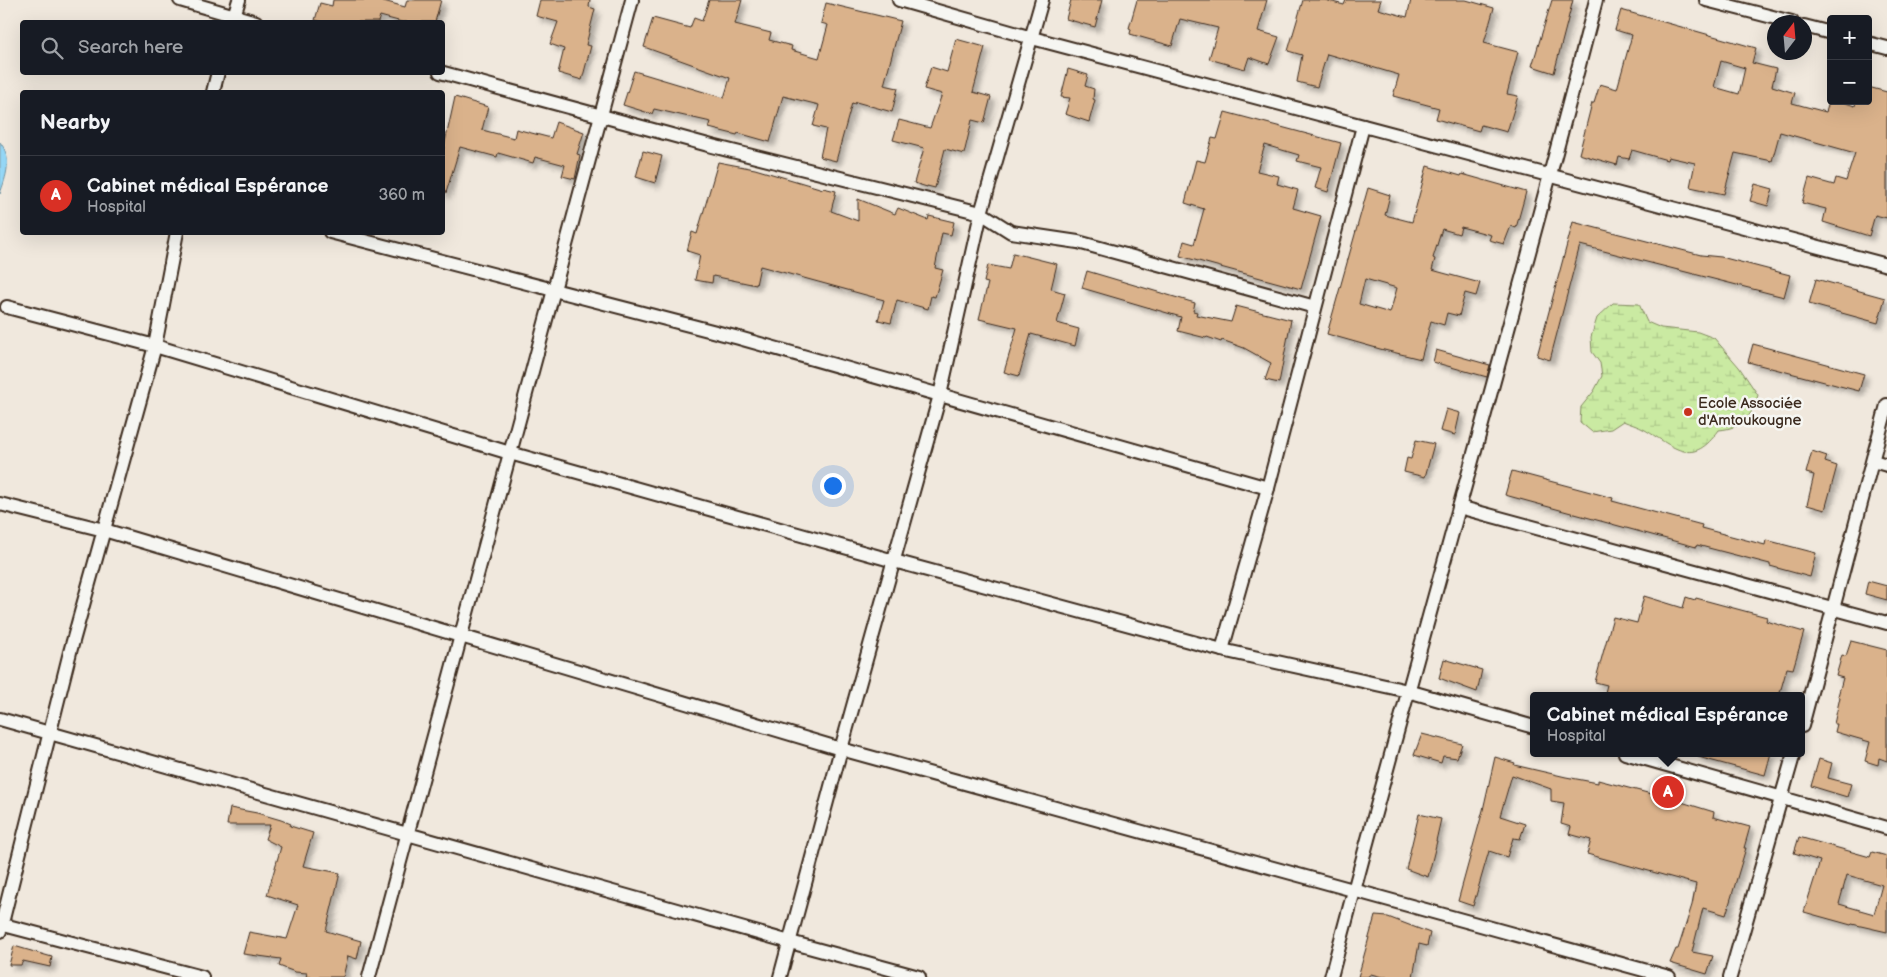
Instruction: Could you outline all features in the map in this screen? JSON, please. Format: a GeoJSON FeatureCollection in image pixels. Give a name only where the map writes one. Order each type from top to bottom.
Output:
{"type":"FeatureCollection","features":[{"type":"Feature","properties":{"kind":"street"},"geometry":{"type":"LineString","coordinates":[[180,0],[233,20],[239,0]]}},
{"type":"Feature","properties":{"kind":"street"},"geometry":{"type":"LineString","coordinates":[[369,977],[632,0]]}},
{"type":"Feature","properties":{"kind":"street"},"geometry":{"type":"LineString","coordinates":[[899,0],[1032,38],[1550,177],[1887,265]]}},
{"type":"Feature","properties":{"kind":"street"},"geometry":{"type":"LineString","coordinates":[[780,977],[841,749],[940,395],[981,213],[1042,0]]}},
{"type":"Feature","properties":{"kind":"street"},"geometry":{"type":"LineString","coordinates":[[1331,977],[1550,177],[1596,0]]}},
{"type":"Feature","properties":{"kind":"street"},"geometry":{"type":"LineString","coordinates":[[1706,0],[1767,16]]}},
{"type":"Feature","properties":{"kind":"street"},"geometry":{"type":"LineString","coordinates":[[1812,28],[1827,32]]}},
{"type":"Feature","properties":{"kind":"street"},"geometry":{"type":"LineString","coordinates":[[1872,44],[1887,48]]}},
{"type":"Feature","properties":{"kind":"street"},"geometry":{"type":"LineString","coordinates":[[445,73],[712,146],[981,213],[1011,232],[1078,242],[1315,307]]}},
{"type":"Feature","properties":{"kind":"street"},"geometry":{"type":"LineString","coordinates":[[214,90],[217,75]]}},
{"type":"Feature","properties":{"kind":"street"},"geometry":{"type":"LineString","coordinates":[[1222,650],[1268,488],[1364,126]]}},
{"type":"Feature","properties":{"kind":"street"},"geometry":{"type":"LineString","coordinates":[[176,235],[155,346],[50,733],[1,927],[202,977]]}},
{"type":"Feature","properties":{"kind":"street"},"geometry":{"type":"LineString","coordinates":[[342,235],[739,338],[1268,488]]}},
{"type":"Feature","properties":{"kind":"street"},"geometry":{"type":"LineString","coordinates":[[7,307],[155,346],[510,453],[894,562],[1222,650],[1408,691],[1530,726]]}},
{"type":"Feature","properties":{"kind":"street"},"geometry":{"type":"LineString","coordinates":[[1805,715],[1887,405]]}},
{"type":"Feature","properties":{"kind":"street"},"geometry":{"type":"LineString","coordinates":[[1873,461],[1887,465]]}},
{"type":"Feature","properties":{"kind":"street"},"geometry":{"type":"LineString","coordinates":[[0,504],[104,530],[841,749],[1669,977]]}},
{"type":"Feature","properties":{"kind":"street"},"geometry":{"type":"LineString","coordinates":[[1459,507],[1887,623]]}},
{"type":"Feature","properties":{"kind":"street"},"geometry":{"type":"LineString","coordinates":[[0,719],[919,977]]}},
{"type":"Feature","properties":{"kind":"street"},"geometry":{"type":"LineString","coordinates":[[1639,757],[1887,828]]}},
{"type":"Feature","properties":{"kind":"street"},"geometry":{"type":"LineString","coordinates":[[1730,977],[1793,757]]}},
{"type":"Feature","properties":{"kind":"green space"},"geometry":{"type":"Polygon","coordinates":[[[1613,303],[1639,304],[1647,322],[1661,328],[1698,332],[1714,338],[1739,367],[1758,395],[1753,409],[1745,420],[1734,427],[1719,430],[1700,449],[1692,451],[1675,448],[1642,429],[1623,421],[1611,429],[1592,432],[1580,422],[1581,407],[1594,391],[1602,376],[1600,363],[1592,352],[1591,337],[1597,318],[1613,303]]]}},
{"type":"Feature","properties":{"kind":"water"},"geometry":{"type":"Polygon","coordinates":[[[0,142],[6,155],[7,168],[0,194],[0,142]]]}},
{"type":"Feature","properties":{"kind":"building"},"geometry":{"type":"Polygon","coordinates":[[[333,0],[380,0],[405,7],[407,0],[441,0],[436,20],[395,20],[380,16],[379,20],[315,20],[320,3],[332,6],[333,0]]]}},
{"type":"Feature","properties":{"kind":"building"},"geometry":{"type":"Polygon","coordinates":[[[540,0],[590,0],[589,7],[595,9],[586,45],[591,46],[582,80],[558,73],[564,49],[550,44],[558,22],[536,16],[540,0]]]}},
{"type":"Feature","properties":{"kind":"building"},"geometry":{"type":"Polygon","coordinates":[[[709,0],[742,0],[735,24],[771,33],[769,40],[792,46],[791,50],[819,58],[828,25],[821,23],[826,3],[901,21],[884,85],[898,88],[892,112],[856,102],[855,104],[852,103],[836,161],[820,157],[826,129],[813,126],[819,105],[783,96],[770,142],[738,133],[737,135],[709,128],[711,122],[654,109],[652,114],[623,105],[634,71],[724,98],[730,78],[644,47],[653,18],[690,28],[694,18],[702,21],[709,0]]]}},
{"type":"Feature","properties":{"kind":"building"},"geometry":{"type":"Polygon","coordinates":[[[1071,0],[1102,0],[1095,27],[1066,19],[1071,0]]]}},
{"type":"Feature","properties":{"kind":"building"},"geometry":{"type":"Polygon","coordinates":[[[1137,0],[1267,0],[1258,31],[1279,37],[1269,64],[1249,57],[1245,69],[1209,59],[1218,28],[1180,19],[1172,46],[1130,34],[1131,29],[1129,28],[1137,0]]]}},
{"type":"Feature","properties":{"kind":"building"},"geometry":{"type":"Polygon","coordinates":[[[1303,0],[1325,0],[1344,5],[1346,0],[1381,0],[1378,9],[1407,17],[1411,0],[1466,0],[1494,8],[1484,43],[1518,52],[1507,94],[1518,96],[1507,132],[1481,125],[1479,131],[1436,119],[1439,108],[1393,96],[1399,75],[1327,54],[1317,87],[1297,82],[1302,55],[1288,51],[1303,0]]]}},
{"type":"Feature","properties":{"kind":"building"},"geometry":{"type":"Polygon","coordinates":[[[1552,0],[1573,0],[1554,73],[1532,66],[1552,0]]]}},
{"type":"Feature","properties":{"kind":"building"},"geometry":{"type":"Polygon","coordinates":[[[1621,10],[1756,48],[1752,63],[1776,69],[1772,86],[1795,93],[1792,103],[1826,112],[1828,105],[1872,105],[1872,88],[1887,92],[1887,218],[1875,215],[1869,236],[1823,222],[1826,209],[1802,203],[1809,178],[1834,185],[1836,178],[1846,181],[1855,153],[1780,132],[1772,161],[1735,153],[1724,194],[1690,187],[1695,163],[1668,157],[1667,160],[1632,150],[1629,159],[1619,157],[1617,165],[1579,154],[1592,103],[1594,103],[1600,84],[1617,89],[1632,35],[1615,30],[1621,10]],[[1721,61],[1714,87],[1739,94],[1745,68],[1721,61]]]}},
{"type":"Feature","properties":{"kind":"building"},"geometry":{"type":"Polygon","coordinates":[[[956,39],[985,47],[973,92],[991,97],[984,123],[972,120],[964,154],[945,149],[935,188],[927,187],[914,183],[924,148],[893,140],[899,120],[930,128],[942,94],[924,89],[931,67],[947,72],[956,39]]]}},
{"type":"Feature","properties":{"kind":"building"},"geometry":{"type":"Polygon","coordinates":[[[1068,69],[1088,75],[1085,86],[1094,89],[1093,99],[1095,100],[1089,122],[1065,114],[1070,98],[1061,97],[1068,69]]]}},
{"type":"Feature","properties":{"kind":"building"},"geometry":{"type":"Polygon","coordinates":[[[455,97],[488,107],[482,130],[514,138],[516,129],[551,138],[556,122],[584,132],[577,154],[580,155],[575,179],[562,176],[565,165],[535,157],[533,163],[498,153],[497,157],[460,147],[446,193],[445,142],[455,97]]]}},
{"type":"Feature","properties":{"kind":"building"},"geometry":{"type":"Polygon","coordinates":[[[1225,112],[1341,143],[1328,192],[1315,188],[1321,167],[1297,161],[1299,155],[1265,145],[1257,171],[1279,176],[1277,184],[1298,190],[1293,208],[1321,216],[1301,289],[1180,256],[1184,241],[1194,244],[1204,209],[1185,203],[1196,160],[1205,162],[1212,138],[1217,139],[1225,112]]]}},
{"type":"Feature","properties":{"kind":"building"},"geometry":{"type":"Polygon","coordinates":[[[643,151],[662,156],[655,183],[636,177],[643,151]]]}},
{"type":"Feature","properties":{"kind":"building"},"geometry":{"type":"Polygon","coordinates":[[[718,162],[755,169],[836,191],[831,211],[858,221],[858,199],[895,214],[898,208],[928,220],[929,216],[954,222],[951,235],[942,233],[935,268],[943,270],[935,297],[931,296],[928,309],[897,300],[891,323],[878,320],[884,300],[760,266],[756,285],[713,276],[712,283],[695,280],[700,255],[687,251],[692,232],[697,234],[718,162]]]}},
{"type":"Feature","properties":{"kind":"building"},"geometry":{"type":"Polygon","coordinates":[[[1427,166],[1526,192],[1516,228],[1511,226],[1504,244],[1489,240],[1491,235],[1461,227],[1459,234],[1442,229],[1433,258],[1435,259],[1432,270],[1480,283],[1476,296],[1465,293],[1459,316],[1447,313],[1444,325],[1431,321],[1421,359],[1327,334],[1368,188],[1390,195],[1385,215],[1412,222],[1427,166]],[[1365,279],[1359,304],[1390,313],[1397,288],[1365,279]]]}},
{"type":"Feature","properties":{"kind":"building"},"geometry":{"type":"Polygon","coordinates":[[[1755,184],[1773,189],[1768,206],[1750,201],[1755,184]]]}},
{"type":"Feature","properties":{"kind":"building"},"geometry":{"type":"Polygon","coordinates":[[[1573,222],[1701,255],[1721,257],[1790,275],[1784,297],[1580,245],[1550,360],[1537,356],[1573,222]]]}},
{"type":"Feature","properties":{"kind":"building"},"geometry":{"type":"Polygon","coordinates":[[[1013,253],[1057,264],[1051,289],[1065,293],[1057,323],[1079,329],[1075,346],[1031,334],[1019,376],[1004,372],[1017,328],[979,319],[988,283],[984,282],[988,265],[1009,269],[1013,253]]]}},
{"type":"Feature","properties":{"kind":"building"},"geometry":{"type":"Polygon","coordinates":[[[1087,271],[1195,303],[1193,311],[1197,312],[1196,315],[1231,322],[1236,306],[1291,320],[1279,383],[1265,380],[1271,363],[1244,348],[1222,340],[1221,342],[1178,331],[1181,317],[1082,288],[1087,271]]]}},
{"type":"Feature","properties":{"kind":"building"},"geometry":{"type":"Polygon","coordinates":[[[1816,279],[1885,298],[1878,323],[1809,304],[1816,279]]]}},
{"type":"Feature","properties":{"kind":"building"},"geometry":{"type":"Polygon","coordinates":[[[1753,344],[1864,374],[1859,391],[1748,362],[1753,344]]]}},
{"type":"Feature","properties":{"kind":"building"},"geometry":{"type":"Polygon","coordinates":[[[1436,350],[1490,365],[1487,377],[1433,362],[1436,350]]]}},
{"type":"Feature","properties":{"kind":"building"},"geometry":{"type":"Polygon","coordinates":[[[1446,409],[1460,413],[1455,435],[1440,431],[1446,409]]]}},
{"type":"Feature","properties":{"kind":"building"},"geometry":{"type":"Polygon","coordinates":[[[1416,440],[1434,444],[1425,477],[1404,472],[1407,458],[1411,459],[1416,440]]]}},
{"type":"Feature","properties":{"kind":"building"},"geometry":{"type":"Polygon","coordinates":[[[1812,451],[1827,456],[1825,462],[1837,466],[1825,510],[1807,505],[1814,475],[1806,473],[1812,451]]]}},
{"type":"Feature","properties":{"kind":"building"},"geometry":{"type":"Polygon","coordinates":[[[1512,471],[1613,498],[1612,501],[1702,525],[1701,528],[1765,545],[1766,540],[1816,553],[1810,577],[1770,566],[1770,564],[1697,545],[1696,547],[1505,495],[1512,471]]]}},
{"type":"Feature","properties":{"kind":"building"},"geometry":{"type":"Polygon","coordinates":[[[1868,581],[1887,586],[1887,600],[1865,594],[1868,581]]]}},
{"type":"Feature","properties":{"kind":"building"},"geometry":{"type":"Polygon","coordinates":[[[1644,596],[1683,608],[1686,597],[1767,617],[1766,621],[1804,632],[1793,669],[1787,668],[1780,692],[1605,692],[1607,685],[1595,682],[1613,617],[1637,623],[1644,596]]]}},
{"type":"Feature","properties":{"kind":"building"},"geometry":{"type":"Polygon","coordinates":[[[1851,641],[1887,650],[1887,761],[1879,758],[1878,765],[1865,761],[1870,742],[1835,732],[1837,724],[1834,724],[1840,697],[1838,696],[1843,678],[1836,676],[1842,655],[1846,656],[1851,641]]]}},
{"type":"Feature","properties":{"kind":"building"},"geometry":{"type":"Polygon","coordinates":[[[1444,659],[1482,670],[1477,692],[1439,678],[1444,659]]]}},
{"type":"Feature","properties":{"kind":"building"},"geometry":{"type":"Polygon","coordinates":[[[1422,734],[1462,744],[1457,758],[1443,756],[1441,763],[1414,755],[1422,734]]]}},
{"type":"Feature","properties":{"kind":"building"},"geometry":{"type":"Polygon","coordinates":[[[1495,757],[1515,763],[1514,765],[1598,783],[1598,780],[1678,801],[1714,812],[1713,817],[1750,827],[1744,848],[1746,848],[1726,915],[1703,908],[1692,952],[1713,956],[1707,974],[1670,963],[1676,949],[1678,949],[1692,905],[1696,884],[1587,854],[1591,840],[1569,834],[1571,827],[1561,824],[1564,803],[1551,801],[1551,789],[1512,775],[1500,816],[1525,824],[1520,839],[1513,838],[1507,857],[1489,851],[1473,906],[1458,901],[1483,810],[1495,757]]]}},
{"type":"Feature","properties":{"kind":"building"},"geometry":{"type":"Polygon","coordinates":[[[1698,757],[1770,757],[1765,775],[1698,757]]]}},
{"type":"Feature","properties":{"kind":"building"},"geometry":{"type":"Polygon","coordinates":[[[1819,759],[1832,763],[1828,778],[1851,784],[1847,797],[1811,786],[1819,759]]]}},
{"type":"Feature","properties":{"kind":"building"},"geometry":{"type":"Polygon","coordinates":[[[230,808],[281,820],[291,824],[290,826],[313,833],[303,866],[340,873],[326,931],[361,941],[357,959],[348,956],[343,977],[306,977],[307,973],[295,972],[279,966],[281,959],[243,954],[249,932],[287,939],[298,905],[267,895],[281,847],[265,839],[270,825],[227,825],[230,808]]]}},
{"type":"Feature","properties":{"kind":"building"},"geometry":{"type":"Polygon","coordinates":[[[1419,814],[1441,819],[1428,877],[1406,869],[1419,814]]]}},
{"type":"Feature","properties":{"kind":"building"},"geometry":{"type":"Polygon","coordinates":[[[1799,837],[1870,857],[1872,852],[1887,856],[1887,932],[1851,925],[1804,912],[1820,861],[1794,853],[1799,837]],[[1847,875],[1839,904],[1874,914],[1882,885],[1847,875]]]}},
{"type":"Feature","properties":{"kind":"building"},"geometry":{"type":"Polygon","coordinates":[[[1375,916],[1388,917],[1430,933],[1427,946],[1419,944],[1413,977],[1382,977],[1371,974],[1367,977],[1358,977],[1375,916]]]}},
{"type":"Feature","properties":{"kind":"building"},"geometry":{"type":"Polygon","coordinates":[[[14,946],[52,957],[50,967],[23,961],[21,965],[9,965],[14,946]]]}},
{"type":"Feature","properties":{"kind":"place","name":"Ecole Associée d'Amtoukougne"},"geometry":{"type":"Point","coordinates":[1688,412]}},
{"type":"Feature","properties":{"kind":"place","name":"Cabinet médical Espérance"},"geometry":{"type":"Point","coordinates":[1668,792]}}]}
